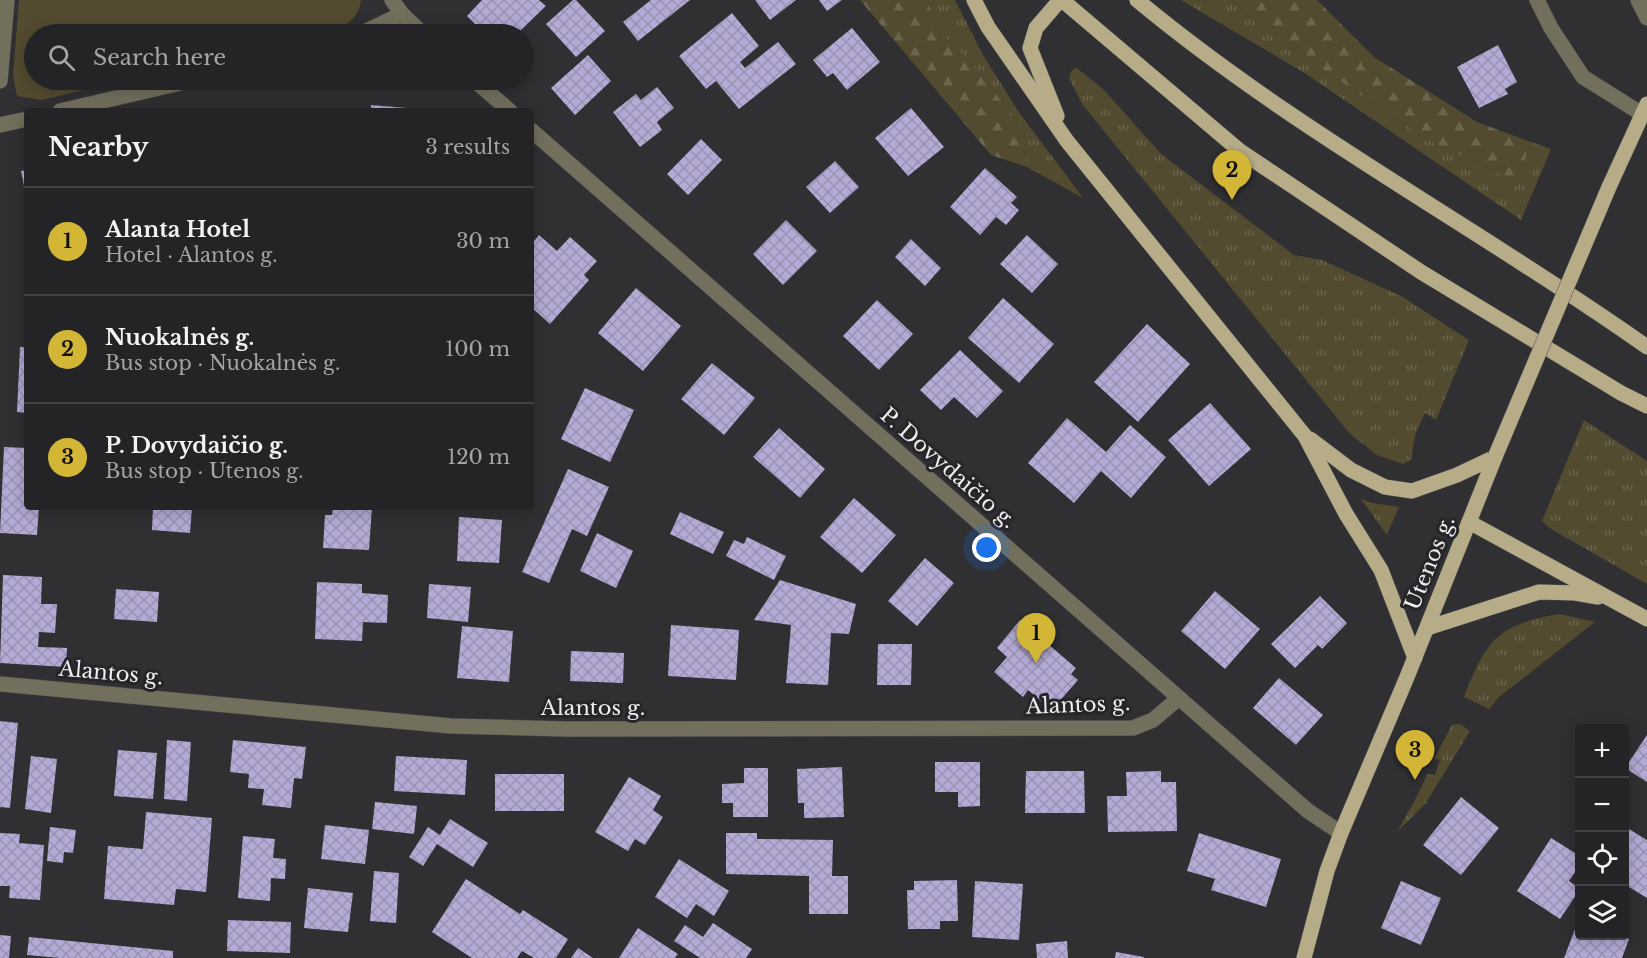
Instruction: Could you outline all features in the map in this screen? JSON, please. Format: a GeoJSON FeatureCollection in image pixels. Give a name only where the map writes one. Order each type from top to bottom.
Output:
{"type":"FeatureCollection","features":[{"type":"Feature","properties":{"kind":"main road"},"geometry":{"type":"LineString","coordinates":[[974,0],[988,27],[1067,141],[1305,436],[1347,514],[1381,570],[1415,658]]}},
{"type":"Feature","properties":{"kind":"main road"},"geometry":{"type":"LineString","coordinates":[[1067,141],[1030,48],[1036,28],[1061,0],[1240,151],[1421,272],[1621,393],[1647,406]]}},
{"type":"Feature","properties":{"kind":"main road"},"geometry":{"type":"LineString","coordinates":[[1137,0],[1235,77],[1647,347]]}},
{"type":"Feature","properties":{"kind":"main road","name":"Utenos g."},"geometry":{"type":"LineString","coordinates":[[1304,958],[1327,871],[1341,833],[1415,658],[1495,457],[1609,188],[1645,111]]}},
{"type":"Feature","properties":{"kind":"main road"},"geometry":{"type":"LineString","coordinates":[[1305,436],[1360,474],[1385,487],[1412,491],[1457,475],[1495,457]]}},
{"type":"Feature","properties":{"kind":"main road"},"geometry":{"type":"LineString","coordinates":[[1469,522],[1647,619]]}},
{"type":"Feature","properties":{"kind":"main road"},"geometry":{"type":"LineString","coordinates":[[1427,628],[1539,592],[1575,593],[1612,599]]}},
{"type":"Feature","properties":{"kind":"street"},"geometry":{"type":"LineString","coordinates":[[0,81],[7,0]]}},
{"type":"Feature","properties":{"kind":"street"},"geometry":{"type":"LineString","coordinates":[[392,0],[412,24]]}},
{"type":"Feature","properties":{"kind":"street"},"geometry":{"type":"LineString","coordinates":[[1537,0],[1551,28],[1583,76],[1645,111]]}},
{"type":"Feature","properties":{"kind":"street"},"geometry":{"type":"LineString","coordinates":[[1638,0],[1647,18]]}},
{"type":"Feature","properties":{"kind":"street"},"geometry":{"type":"LineString","coordinates":[[381,24],[402,14]]}},
{"type":"Feature","properties":{"kind":"street"},"geometry":{"type":"LineString","coordinates":[[73,108],[150,90]]}},
{"type":"Feature","properties":{"kind":"street"},"geometry":{"type":"LineString","coordinates":[[486,90],[507,108]]}},
{"type":"Feature","properties":{"kind":"street"},"geometry":{"type":"LineString","coordinates":[[0,125],[24,120]]}},
{"type":"Feature","properties":{"kind":"street","name":"P. Dovydaičio g."},"geometry":{"type":"LineString","coordinates":[[534,132],[1308,811],[1341,833]]}},
{"type":"Feature","properties":{"kind":"street","name":"Alantos g."},"geometry":{"type":"LineString","coordinates":[[0,684],[451,726],[566,729],[1133,728],[1153,720],[1179,698]]}},
{"type":"Feature","properties":{"kind":"green space"},"geometry":{"type":"Polygon","coordinates":[[[19,0],[361,0],[356,15],[346,24],[24,24],[24,90],[84,90],[41,100],[17,96],[13,76],[19,0]]]}},
{"type":"Feature","properties":{"kind":"green space"},"geometry":{"type":"Polygon","coordinates":[[[860,0],[928,0],[936,29],[972,64],[1011,113],[1027,140],[1027,167],[991,155],[860,0]]]}},
{"type":"Feature","properties":{"kind":"green space"},"geometry":{"type":"Polygon","coordinates":[[[928,0],[955,0],[983,55],[1018,111],[1083,198],[1027,167],[1027,140],[1011,113],[972,64],[936,29],[928,0]]]}},
{"type":"Feature","properties":{"kind":"green space"},"geometry":{"type":"Polygon","coordinates":[[[1181,0],[1230,0],[1307,59],[1430,141],[1512,179],[1523,166],[1531,142],[1551,149],[1521,220],[1306,74],[1181,0]]]}},
{"type":"Feature","properties":{"kind":"green space"},"geometry":{"type":"Polygon","coordinates":[[[1230,0],[1317,0],[1374,57],[1477,122],[1531,142],[1523,166],[1512,179],[1430,141],[1307,59],[1230,0]]]}},
{"type":"Feature","properties":{"kind":"green space"},"geometry":{"type":"Polygon","coordinates":[[[1077,68],[1104,90],[1161,154],[1294,255],[1322,260],[1401,296],[1469,340],[1436,420],[1425,413],[1415,435],[1411,460],[1403,464],[1377,455],[1350,434],[1082,104],[1069,78],[1071,71],[1077,68]]]}},
{"type":"Feature","properties":{"kind":"green space"},"geometry":{"type":"Polygon","coordinates":[[[1584,420],[1647,461],[1647,584],[1551,529],[1542,521],[1584,420]]]}},
{"type":"Feature","properties":{"kind":"green space"},"geometry":{"type":"Polygon","coordinates":[[[1361,499],[1399,507],[1387,535],[1361,499]]]}},
{"type":"Feature","properties":{"kind":"green space"},"geometry":{"type":"Polygon","coordinates":[[[1560,614],[1595,622],[1499,697],[1489,709],[1464,697],[1480,661],[1497,638],[1522,623],[1560,614]]]}},
{"type":"Feature","properties":{"kind":"green space"},"geometry":{"type":"Polygon","coordinates":[[[1460,724],[1470,731],[1426,803],[1398,831],[1427,774],[1435,775],[1440,760],[1434,759],[1452,725],[1460,724]]]}},
{"type":"Feature","properties":{"kind":"building"},"geometry":{"type":"Polygon","coordinates":[[[482,0],[539,0],[546,6],[527,24],[475,24],[467,16],[482,0]]]}},
{"type":"Feature","properties":{"kind":"building"},"geometry":{"type":"Polygon","coordinates":[[[573,0],[576,0],[605,31],[576,57],[546,24],[573,0]]]}},
{"type":"Feature","properties":{"kind":"building"},"geometry":{"type":"Polygon","coordinates":[[[651,0],[690,0],[638,41],[623,22],[651,0]]]}},
{"type":"Feature","properties":{"kind":"building"},"geometry":{"type":"Polygon","coordinates":[[[755,0],[796,0],[770,20],[755,0]]]}},
{"type":"Feature","properties":{"kind":"building"},"geometry":{"type":"Polygon","coordinates":[[[819,0],[842,0],[827,11],[819,0]]]}},
{"type":"Feature","properties":{"kind":"building"},"geometry":{"type":"Polygon","coordinates":[[[732,13],[759,46],[740,62],[745,68],[778,42],[796,64],[739,109],[716,81],[706,89],[679,56],[732,13]]]}},
{"type":"Feature","properties":{"kind":"building"},"geometry":{"type":"Polygon","coordinates":[[[852,28],[880,62],[847,90],[833,73],[827,77],[813,60],[852,28]]]}},
{"type":"Feature","properties":{"kind":"building"},"geometry":{"type":"Polygon","coordinates":[[[1498,45],[1517,82],[1505,89],[1508,94],[1479,108],[1457,67],[1498,45]]]}},
{"type":"Feature","properties":{"kind":"building"},"geometry":{"type":"Polygon","coordinates":[[[588,55],[611,81],[575,115],[551,88],[588,55]]]}},
{"type":"Feature","properties":{"kind":"building"},"geometry":{"type":"Polygon","coordinates":[[[657,87],[674,108],[657,122],[662,130],[640,147],[613,112],[636,94],[641,100],[657,87]]]}},
{"type":"Feature","properties":{"kind":"building"},"geometry":{"type":"Polygon","coordinates":[[[371,105],[407,108],[371,108],[371,105]]]}},
{"type":"Feature","properties":{"kind":"building"},"geometry":{"type":"Polygon","coordinates":[[[911,108],[944,147],[908,176],[875,138],[911,108]]]}},
{"type":"Feature","properties":{"kind":"building"},"geometry":{"type":"Polygon","coordinates":[[[701,139],[722,160],[688,195],[667,174],[701,139]]]}},
{"type":"Feature","properties":{"kind":"building"},"geometry":{"type":"Polygon","coordinates":[[[835,161],[859,187],[830,213],[806,187],[835,161]]]}},
{"type":"Feature","properties":{"kind":"building"},"geometry":{"type":"Polygon","coordinates":[[[985,168],[1017,197],[1011,203],[1019,210],[1006,225],[996,217],[980,235],[950,207],[985,168]]]}},
{"type":"Feature","properties":{"kind":"building"},"geometry":{"type":"Polygon","coordinates":[[[24,170],[24,186],[21,171],[24,170]]]}},
{"type":"Feature","properties":{"kind":"building"},"geometry":{"type":"Polygon","coordinates":[[[786,220],[817,251],[783,285],[753,254],[786,220]]]}},
{"type":"Feature","properties":{"kind":"building"},"geometry":{"type":"Polygon","coordinates":[[[539,235],[557,251],[570,237],[597,261],[584,275],[589,280],[550,324],[534,310],[534,241],[539,235]]]}},
{"type":"Feature","properties":{"kind":"building"},"geometry":{"type":"Polygon","coordinates":[[[1027,235],[1058,264],[1032,293],[1000,264],[1027,235]]]}},
{"type":"Feature","properties":{"kind":"building"},"geometry":{"type":"Polygon","coordinates":[[[911,239],[941,268],[925,286],[895,257],[911,239]]]}},
{"type":"Feature","properties":{"kind":"building"},"geometry":{"type":"Polygon","coordinates":[[[636,288],[681,326],[643,371],[598,333],[636,288]]]}},
{"type":"Feature","properties":{"kind":"building"},"geometry":{"type":"Polygon","coordinates":[[[1003,298],[1054,344],[1019,383],[968,338],[1003,298]]]}},
{"type":"Feature","properties":{"kind":"building"},"geometry":{"type":"Polygon","coordinates":[[[877,300],[913,334],[879,370],[843,336],[877,300]]]}},
{"type":"Feature","properties":{"kind":"building"},"geometry":{"type":"Polygon","coordinates":[[[1147,324],[1190,364],[1138,422],[1094,382],[1147,324]]]}},
{"type":"Feature","properties":{"kind":"building"},"geometry":{"type":"Polygon","coordinates":[[[20,347],[24,347],[24,413],[17,412],[20,347]]]}},
{"type":"Feature","properties":{"kind":"building"},"geometry":{"type":"Polygon","coordinates":[[[960,350],[1003,391],[977,418],[954,397],[941,410],[920,390],[960,350]]]}},
{"type":"Feature","properties":{"kind":"building"},"geometry":{"type":"Polygon","coordinates":[[[712,363],[755,398],[724,435],[681,399],[712,363]]]}},
{"type":"Feature","properties":{"kind":"building"},"geometry":{"type":"Polygon","coordinates":[[[585,388],[634,410],[610,462],[561,439],[585,388]]]}},
{"type":"Feature","properties":{"kind":"building"},"geometry":{"type":"Polygon","coordinates":[[[1210,403],[1251,449],[1209,486],[1168,440],[1210,403]]]}},
{"type":"Feature","properties":{"kind":"building"},"geometry":{"type":"Polygon","coordinates":[[[1067,418],[1106,452],[1130,425],[1166,457],[1131,498],[1101,471],[1074,503],[1028,463],[1067,418]]]}},
{"type":"Feature","properties":{"kind":"building"},"geometry":{"type":"Polygon","coordinates":[[[779,428],[825,469],[800,498],[753,457],[779,428]]]}},
{"type":"Feature","properties":{"kind":"building"},"geometry":{"type":"Polygon","coordinates":[[[4,447],[24,448],[24,510],[39,510],[37,535],[0,533],[4,447]]]}},
{"type":"Feature","properties":{"kind":"building"},"geometry":{"type":"Polygon","coordinates":[[[568,469],[609,487],[587,536],[572,529],[549,583],[522,572],[568,469]]]}},
{"type":"Feature","properties":{"kind":"building"},"geometry":{"type":"Polygon","coordinates":[[[854,498],[896,535],[862,573],[820,537],[854,498]]]}},
{"type":"Feature","properties":{"kind":"building"},"geometry":{"type":"Polygon","coordinates":[[[153,510],[192,510],[190,533],[152,530],[153,510]]]}},
{"type":"Feature","properties":{"kind":"building"},"geometry":{"type":"Polygon","coordinates":[[[333,510],[372,510],[369,550],[323,548],[325,515],[332,515],[333,510]]]}},
{"type":"Feature","properties":{"kind":"building"},"geometry":{"type":"Polygon","coordinates":[[[680,512],[724,532],[713,554],[670,534],[680,512]]]}},
{"type":"Feature","properties":{"kind":"building"},"geometry":{"type":"Polygon","coordinates":[[[459,517],[502,520],[499,563],[457,561],[459,517]]]}},
{"type":"Feature","properties":{"kind":"building"},"geometry":{"type":"Polygon","coordinates":[[[597,533],[633,551],[616,588],[580,571],[597,533]]]}},
{"type":"Feature","properties":{"kind":"building"},"geometry":{"type":"Polygon","coordinates":[[[747,537],[786,556],[774,580],[726,556],[734,540],[744,544],[747,537]]]}},
{"type":"Feature","properties":{"kind":"building"},"geometry":{"type":"Polygon","coordinates":[[[925,558],[954,583],[917,626],[888,601],[925,558]]]}},
{"type":"Feature","properties":{"kind":"building"},"geometry":{"type":"Polygon","coordinates":[[[3,575],[42,577],[41,604],[57,604],[55,633],[39,632],[38,647],[67,648],[66,667],[0,663],[3,575]]]}},
{"type":"Feature","properties":{"kind":"building"},"geometry":{"type":"Polygon","coordinates":[[[780,580],[856,604],[849,634],[831,633],[828,685],[786,683],[791,625],[754,620],[780,580]]]}},
{"type":"Feature","properties":{"kind":"building"},"geometry":{"type":"Polygon","coordinates":[[[317,582],[362,584],[362,593],[388,595],[387,623],[363,622],[362,641],[315,639],[317,582]]]}},
{"type":"Feature","properties":{"kind":"building"},"geometry":{"type":"Polygon","coordinates":[[[429,584],[471,587],[468,622],[427,618],[429,584]]]}},
{"type":"Feature","properties":{"kind":"building"},"geometry":{"type":"Polygon","coordinates":[[[116,589],[159,592],[157,622],[114,619],[116,589]]]}},
{"type":"Feature","properties":{"kind":"building"},"geometry":{"type":"Polygon","coordinates":[[[1215,591],[1260,629],[1225,669],[1181,631],[1215,591]]]}},
{"type":"Feature","properties":{"kind":"building"},"geometry":{"type":"Polygon","coordinates":[[[1320,596],[1347,623],[1322,649],[1318,645],[1295,668],[1271,644],[1320,596]]]}},
{"type":"Feature","properties":{"kind":"building"},"geometry":{"type":"Polygon","coordinates":[[[1020,620],[1076,668],[1071,674],[1078,680],[1057,704],[1050,699],[1045,704],[1028,690],[1023,697],[994,672],[1007,657],[997,648],[1020,620]]]}},
{"type":"Feature","properties":{"kind":"building"},"geometry":{"type":"Polygon","coordinates":[[[671,625],[739,630],[736,680],[668,676],[671,625]]]}},
{"type":"Feature","properties":{"kind":"building"},"geometry":{"type":"Polygon","coordinates":[[[462,626],[513,631],[509,682],[457,678],[462,626]]]}},
{"type":"Feature","properties":{"kind":"building"},"geometry":{"type":"Polygon","coordinates":[[[878,644],[912,644],[911,685],[877,685],[878,644]]]}},
{"type":"Feature","properties":{"kind":"building"},"geometry":{"type":"Polygon","coordinates":[[[571,651],[624,653],[623,683],[570,681],[571,651]]]}},
{"type":"Feature","properties":{"kind":"building"},"geometry":{"type":"Polygon","coordinates":[[[1279,678],[1323,715],[1296,745],[1253,708],[1279,678]]]}},
{"type":"Feature","properties":{"kind":"building"},"geometry":{"type":"Polygon","coordinates":[[[0,721],[18,723],[10,808],[0,807],[0,721]]]}},
{"type":"Feature","properties":{"kind":"building"},"geometry":{"type":"Polygon","coordinates":[[[1647,735],[1647,782],[1629,771],[1629,762],[1647,735]]]}},
{"type":"Feature","properties":{"kind":"building"},"geometry":{"type":"Polygon","coordinates":[[[167,740],[191,742],[187,801],[164,799],[167,740]]]}},
{"type":"Feature","properties":{"kind":"building"},"geometry":{"type":"Polygon","coordinates":[[[233,740],[306,747],[302,779],[294,778],[291,808],[262,805],[264,789],[248,788],[249,774],[230,772],[233,740]]]}},
{"type":"Feature","properties":{"kind":"building"},"geometry":{"type":"Polygon","coordinates":[[[118,750],[157,753],[153,799],[114,796],[118,750]]]}},
{"type":"Feature","properties":{"kind":"building"},"geometry":{"type":"Polygon","coordinates":[[[31,756],[57,759],[51,813],[25,809],[31,756]]]}},
{"type":"Feature","properties":{"kind":"building"},"geometry":{"type":"Polygon","coordinates":[[[396,756],[467,760],[465,795],[394,791],[396,756]]]}},
{"type":"Feature","properties":{"kind":"building"},"geometry":{"type":"Polygon","coordinates":[[[935,762],[980,762],[980,806],[958,807],[958,792],[935,792],[935,762]]]}},
{"type":"Feature","properties":{"kind":"building"},"geometry":{"type":"Polygon","coordinates":[[[842,767],[844,817],[804,818],[804,803],[798,803],[797,769],[842,767]]]}},
{"type":"Feature","properties":{"kind":"building"},"geometry":{"type":"Polygon","coordinates":[[[744,768],[768,768],[768,817],[733,817],[733,803],[722,803],[722,784],[744,783],[744,768]]]}},
{"type":"Feature","properties":{"kind":"building"},"geometry":{"type":"Polygon","coordinates":[[[1026,771],[1084,771],[1085,813],[1025,813],[1026,771]]]}},
{"type":"Feature","properties":{"kind":"building"},"geometry":{"type":"Polygon","coordinates":[[[1161,771],[1161,782],[1176,782],[1177,831],[1108,832],[1107,796],[1127,796],[1126,772],[1161,771]]]}},
{"type":"Feature","properties":{"kind":"building"},"geometry":{"type":"Polygon","coordinates":[[[495,774],[564,774],[564,811],[495,811],[495,774]]]}},
{"type":"Feature","properties":{"kind":"building"},"geometry":{"type":"Polygon","coordinates":[[[629,777],[661,796],[653,810],[663,817],[645,845],[635,839],[628,851],[595,832],[629,777]]]}},
{"type":"Feature","properties":{"kind":"building"},"geometry":{"type":"Polygon","coordinates":[[[1461,797],[1499,828],[1461,875],[1423,845],[1461,797]]]}},
{"type":"Feature","properties":{"kind":"building"},"geometry":{"type":"Polygon","coordinates":[[[375,802],[417,806],[414,834],[372,829],[375,802]]]}},
{"type":"Feature","properties":{"kind":"building"},"geometry":{"type":"Polygon","coordinates":[[[146,812],[212,818],[206,892],[176,889],[174,905],[104,899],[108,846],[143,849],[146,812]]]}},
{"type":"Feature","properties":{"kind":"building"},"geometry":{"type":"Polygon","coordinates":[[[450,819],[488,843],[473,867],[437,844],[423,866],[409,857],[428,827],[440,835],[450,819]]]}},
{"type":"Feature","properties":{"kind":"building"},"geometry":{"type":"Polygon","coordinates":[[[325,825],[369,830],[365,864],[321,859],[325,825]]]}},
{"type":"Feature","properties":{"kind":"building"},"geometry":{"type":"Polygon","coordinates":[[[50,827],[76,830],[73,853],[64,852],[63,863],[47,861],[50,827]]]}},
{"type":"Feature","properties":{"kind":"building"},"geometry":{"type":"Polygon","coordinates":[[[1629,829],[1647,840],[1647,898],[1629,887],[1629,829]]]}},
{"type":"Feature","properties":{"kind":"building"},"geometry":{"type":"Polygon","coordinates":[[[0,833],[20,834],[19,843],[44,845],[40,900],[9,898],[10,886],[0,886],[0,833]]]}},
{"type":"Feature","properties":{"kind":"building"},"geometry":{"type":"Polygon","coordinates":[[[726,833],[757,833],[757,839],[833,840],[832,876],[848,876],[848,914],[809,914],[809,876],[726,874],[726,833]]]}},
{"type":"Feature","properties":{"kind":"building"},"geometry":{"type":"Polygon","coordinates":[[[1199,833],[1281,859],[1266,907],[1211,890],[1215,879],[1187,871],[1199,833]]]}},
{"type":"Feature","properties":{"kind":"building"},"geometry":{"type":"Polygon","coordinates":[[[243,836],[275,839],[273,858],[286,859],[285,879],[271,878],[270,901],[238,898],[243,836]]]}},
{"type":"Feature","properties":{"kind":"building"},"geometry":{"type":"Polygon","coordinates":[[[1551,838],[1575,853],[1575,872],[1569,881],[1575,885],[1575,896],[1560,919],[1517,891],[1551,838]]]}},
{"type":"Feature","properties":{"kind":"building"},"geometry":{"type":"Polygon","coordinates":[[[679,859],[729,891],[714,916],[696,904],[687,918],[655,897],[679,859]]]}},
{"type":"Feature","properties":{"kind":"building"},"geometry":{"type":"Polygon","coordinates":[[[374,871],[399,873],[396,923],[370,921],[374,871]]]}},
{"type":"Feature","properties":{"kind":"building"},"geometry":{"type":"Polygon","coordinates":[[[466,879],[520,914],[523,910],[568,939],[556,958],[534,958],[522,951],[517,958],[472,958],[432,932],[466,879]]]}},
{"type":"Feature","properties":{"kind":"building"},"geometry":{"type":"Polygon","coordinates":[[[957,880],[958,921],[940,921],[940,929],[908,929],[907,890],[914,890],[914,881],[957,880]]]}},
{"type":"Feature","properties":{"kind":"building"},"geometry":{"type":"Polygon","coordinates":[[[975,881],[1023,884],[1019,940],[972,937],[975,881]]]}},
{"type":"Feature","properties":{"kind":"building"},"geometry":{"type":"Polygon","coordinates":[[[1401,881],[1441,898],[1421,945],[1381,928],[1401,881]]]}},
{"type":"Feature","properties":{"kind":"building"},"geometry":{"type":"Polygon","coordinates":[[[308,888],[353,893],[348,932],[304,928],[308,888]]]}},
{"type":"Feature","properties":{"kind":"building"},"geometry":{"type":"Polygon","coordinates":[[[228,920],[291,922],[290,953],[227,951],[228,920]]]}},
{"type":"Feature","properties":{"kind":"building"},"geometry":{"type":"Polygon","coordinates":[[[713,923],[752,949],[746,958],[700,958],[674,941],[685,925],[703,937],[713,923]]]}},
{"type":"Feature","properties":{"kind":"building"},"geometry":{"type":"Polygon","coordinates":[[[638,928],[678,954],[675,958],[619,958],[638,928]]]}},
{"type":"Feature","properties":{"kind":"building"},"geometry":{"type":"Polygon","coordinates":[[[1575,929],[1575,940],[1629,940],[1622,958],[1564,958],[1575,929]]]}},
{"type":"Feature","properties":{"kind":"building"},"geometry":{"type":"Polygon","coordinates":[[[0,935],[11,936],[9,958],[0,958],[0,935]]]}},
{"type":"Feature","properties":{"kind":"building"},"geometry":{"type":"Polygon","coordinates":[[[29,937],[173,951],[173,958],[60,958],[27,955],[29,937]]]}},
{"type":"Feature","properties":{"kind":"building"},"geometry":{"type":"Polygon","coordinates":[[[1067,941],[1068,958],[1037,958],[1036,944],[1067,941]]]}},
{"type":"Feature","properties":{"kind":"building"},"geometry":{"type":"Polygon","coordinates":[[[578,948],[593,958],[571,958],[578,948]]]}},
{"type":"Feature","properties":{"kind":"building"},"geometry":{"type":"Polygon","coordinates":[[[1116,952],[1144,957],[1144,958],[1115,958],[1116,952]]]}},
{"type":"Feature","properties":{"kind":"place","name":"Nuokalnės g."},"geometry":{"type":"Point","coordinates":[1232,200]}},
{"type":"Feature","properties":{"kind":"place","name":"Alanta Hotel"},"geometry":{"type":"Point","coordinates":[1036,663]}},
{"type":"Feature","properties":{"kind":"place","name":"P. Dovydaičio g."},"geometry":{"type":"Point","coordinates":[1415,780]}}]}
